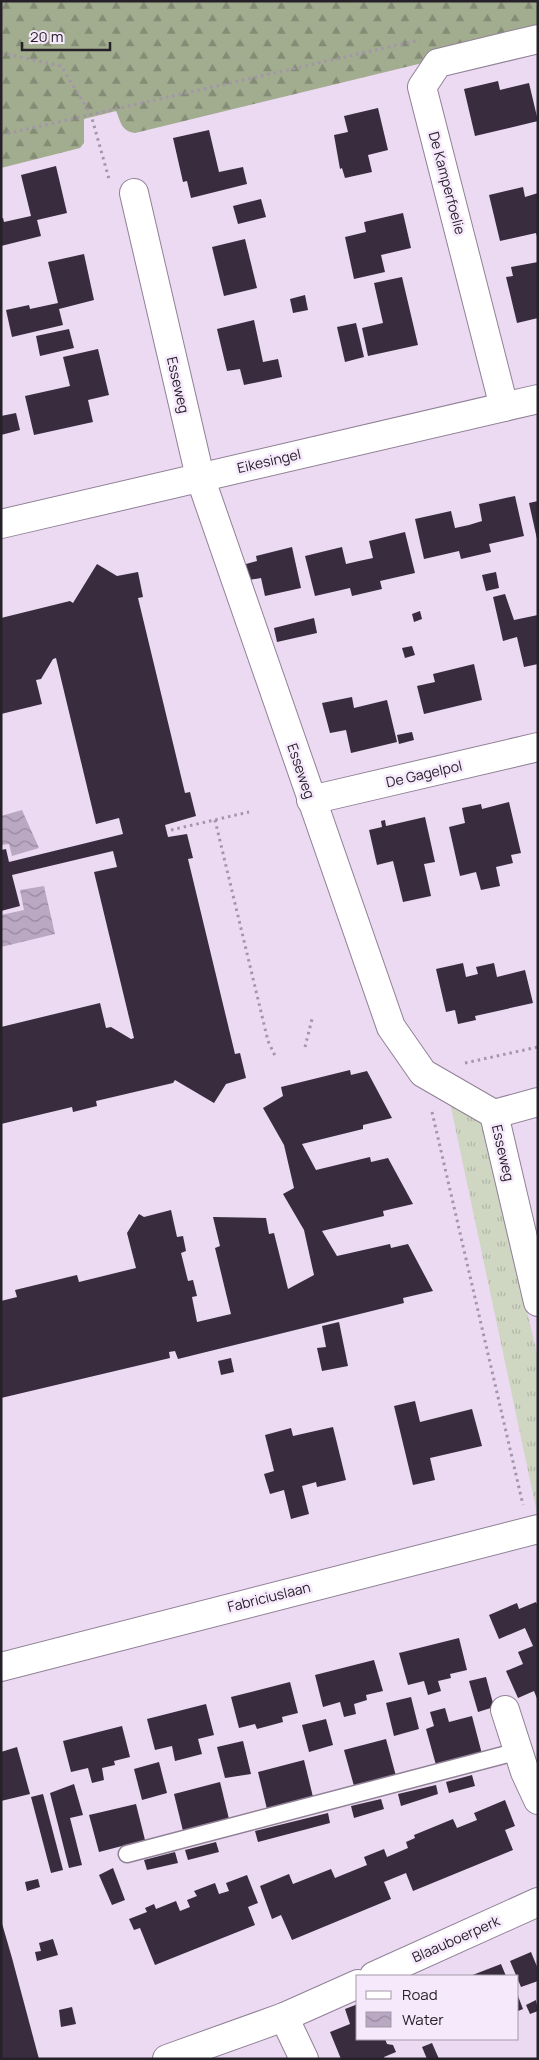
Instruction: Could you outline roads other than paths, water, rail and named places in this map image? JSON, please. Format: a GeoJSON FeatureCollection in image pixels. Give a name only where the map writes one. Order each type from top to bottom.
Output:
{"type":"FeatureCollection","features":[{"type":"Feature","properties":{"kind":"street","name":"De Kamperfoelie"},"geometry":{"type":"LineString","coordinates":[[504,407],[422,88],[438,63],[538,40]]}},
{"type":"Feature","properties":{"kind":"street","name":"Esseweg"},"geometry":{"type":"LineString","coordinates":[[134,193],[200,477],[391,1027],[422,1073],[494,1114],[538,1302]]}},
{"type":"Feature","properties":{"kind":"street","name":"Eikesingel"},"geometry":{"type":"LineString","coordinates":[[1,524],[538,399]]}},
{"type":"Feature","properties":{"kind":"street","name":"De Gagelpol"},"geometry":{"type":"LineString","coordinates":[[311,800],[538,747]]}},
{"type":"Feature","properties":{"kind":"street"},"geometry":{"type":"LineString","coordinates":[[494,1114],[538,1102]]}},
{"type":"Feature","properties":{"kind":"street","name":"Fabriciuslaan"},"geometry":{"type":"LineString","coordinates":[[1,1667],[533,1530]]}},
{"type":"Feature","properties":{"kind":"street"},"geometry":{"type":"LineString","coordinates":[[506,1710],[538,1800]]}},
{"type":"Feature","properties":{"kind":"street","name":"Blaauboerperk"},"geometry":{"type":"LineString","coordinates":[[376,1975],[538,1902]]}},
{"type":"Feature","properties":{"kind":"street"},"geometry":{"type":"LineString","coordinates":[[167,2059],[284,2017],[356,1985]]}},
{"type":"Feature","properties":{"kind":"street"},"geometry":{"type":"LineString","coordinates":[[284,2017],[304,2059]]}},
{"type":"Feature","properties":{"kind":"lane"},"geometry":{"type":"LineString","coordinates":[[127,1854],[519,1751]]}},
{"type":"Feature","properties":{"kind":"water"},"geometry":{"type":"Polygon","coordinates":[[[22,810],[39,848],[12,856],[9,844],[1,845],[1,816],[22,810]]]}},
{"type":"Feature","properties":{"kind":"water"},"geometry":{"type":"Polygon","coordinates":[[[44,886],[55,934],[1,947],[1,915],[24,910],[20,890],[44,886]]]}}]}
